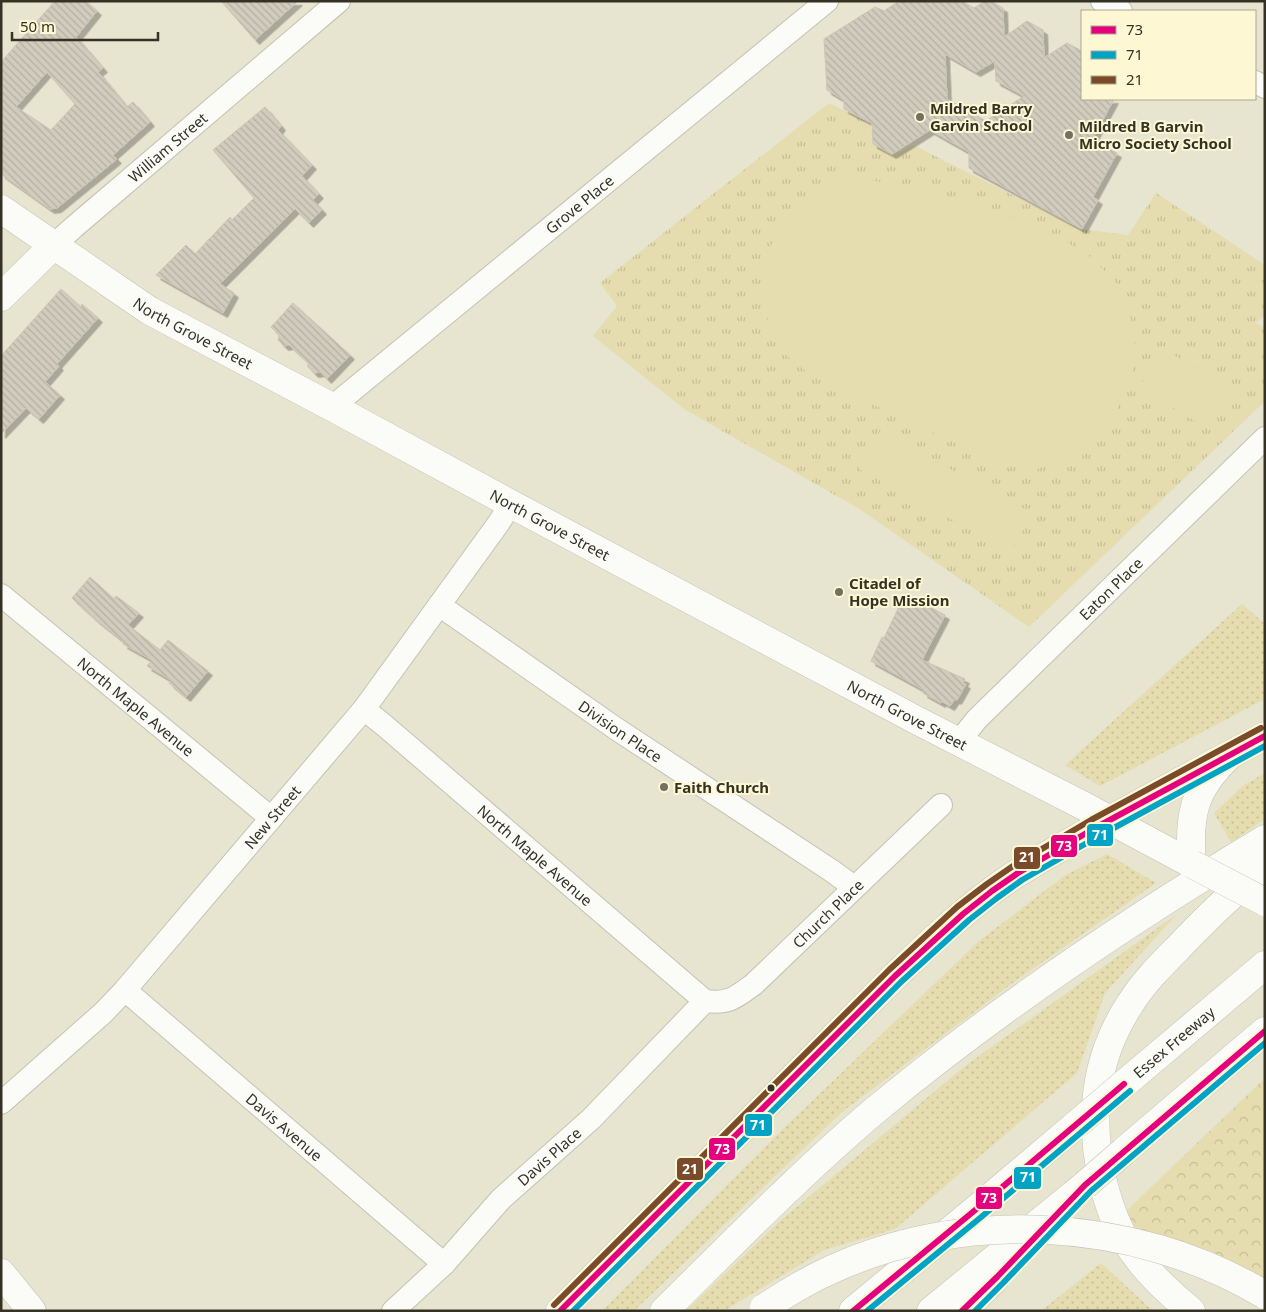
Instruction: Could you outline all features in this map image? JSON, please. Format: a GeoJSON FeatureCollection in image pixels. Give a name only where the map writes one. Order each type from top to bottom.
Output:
{"type":"FeatureCollection","features":[{"type":"Feature","properties":{"kind":"main road","name":"North Grove Street"},"geometry":{"type":"LineString","coordinates":[[1,209],[150,311],[918,721],[1265,902]]}},
{"type":"Feature","properties":{"kind":"main road","name":"William Street"},"geometry":{"type":"LineString","coordinates":[[1,297],[54,245]]}},
{"type":"Feature","properties":{"kind":"main road"},"geometry":{"type":"LineString","coordinates":[[560,1311],[888,983],[948,926],[978,901],[1033,863],[1265,736]]}},
{"type":"Feature","properties":{"kind":"main road"},"geometry":{"type":"LineString","coordinates":[[1192,864],[1191,827],[1195,804],[1213,773],[1232,753]]}},
{"type":"Feature","properties":{"kind":"main road"},"geometry":{"type":"LineString","coordinates":[[664,1311],[804,1173],[873,1112],[941,1057],[1080,956],[1265,839]]}},
{"type":"Feature","properties":{"kind":"main road"},"geometry":{"type":"LineString","coordinates":[[1190,1311],[1157,1279],[1135,1254],[1125,1239],[1111,1209],[1098,1160],[1096,1144],[1095,1114],[1098,1084],[1117,1026],[1140,990],[1164,962],[1216,909],[1265,865]]}},
{"type":"Feature","properties":{"kind":"main road","name":"Essex Freeway"},"geometry":{"type":"LineString","coordinates":[[853,1311],[1265,965]]}},
{"type":"Feature","properties":{"kind":"main road"},"geometry":{"type":"LineString","coordinates":[[931,1311],[1084,1185],[1265,1031]]}},
{"type":"Feature","properties":{"kind":"main road"},"geometry":{"type":"LineString","coordinates":[[962,1311],[1084,1185]]}},
{"type":"Feature","properties":{"kind":"main road"},"geometry":{"type":"LineString","coordinates":[[762,1309],[790,1291],[821,1275],[889,1249],[922,1240],[956,1234],[1027,1229],[1098,1236],[1166,1251],[1231,1277],[1265,1296]]}},
{"type":"Feature","properties":{"kind":"main road"},"geometry":{"type":"LineString","coordinates":[[1,1273],[32,1311]]}},
{"type":"Feature","properties":{"kind":"street","name":"Grove Place"},"geometry":{"type":"LineString","coordinates":[[332,407],[827,1]]}},
{"type":"Feature","properties":{"kind":"street"},"geometry":{"type":"LineString","coordinates":[[1102,1],[1119,10]]}},
{"type":"Feature","properties":{"kind":"street","name":"William Street"},"geometry":{"type":"LineString","coordinates":[[54,245],[334,3]]}},
{"type":"Feature","properties":{"kind":"street","name":"Eaton Place"},"geometry":{"type":"LineString","coordinates":[[960,742],[977,719],[1265,438]]}},
{"type":"Feature","properties":{"kind":"street","name":"New Street"},"geometry":{"type":"LineString","coordinates":[[1,1103],[103,1013],[125,990],[364,709],[511,504]]}},
{"type":"Feature","properties":{"kind":"street","name":"North Maple Avenue"},"geometry":{"type":"LineString","coordinates":[[1,596],[271,818]]}},
{"type":"Feature","properties":{"kind":"street","name":"Division Place"},"geometry":{"type":"LineString","coordinates":[[439,605],[622,733],[854,887]]}},
{"type":"Feature","properties":{"kind":"street","name":"North Maple Avenue"},"geometry":{"type":"LineString","coordinates":[[364,709],[705,1001]]}},
{"type":"Feature","properties":{"kind":"street","name":"Church Place"},"geometry":{"type":"LineString","coordinates":[[705,1001],[720,1003],[735,997],[754,984],[941,805]]}},
{"type":"Feature","properties":{"kind":"street","name":"Davis Avenue"},"geometry":{"type":"LineString","coordinates":[[125,990],[444,1264]]}},
{"type":"Feature","properties":{"kind":"street","name":"Davis Place"},"geometry":{"type":"LineString","coordinates":[[393,1311],[444,1264],[501,1199],[591,1119],[705,1001]]}},
{"type":"Feature","properties":{"kind":"green space"},"geometry":{"type":"Polygon","coordinates":[[[829,103],[871,124],[875,146],[896,154],[913,145],[1080,229],[1128,235],[1156,193],[1265,265],[1265,315],[1256,323],[1265,328],[1265,401],[1029,627],[861,510],[684,409],[593,336],[617,306],[600,283],[829,103]]]}},
{"type":"Feature","properties":{"kind":"green space"},"geometry":{"type":"Polygon","coordinates":[[[857,177],[970,201],[1040,227],[1087,254],[1115,281],[1129,308],[1136,350],[1130,382],[1114,415],[1088,445],[1064,460],[1037,469],[1004,466],[870,403],[803,369],[785,354],[772,335],[763,301],[763,274],[769,249],[793,207],[821,184],[857,177]]]}},
{"type":"Feature","properties":{"kind":"green space"},"geometry":{"type":"Polygon","coordinates":[[[1162,348],[1230,389],[1206,428],[1139,387],[1162,348]]]}},
{"type":"Feature","properties":{"kind":"green space"},"geometry":{"type":"Polygon","coordinates":[[[880,431],[1032,513],[1011,552],[859,469],[880,431]]]}},
{"type":"Feature","properties":{"kind":"green space"},"geometry":{"type":"Polygon","coordinates":[[[1242,604],[1265,624],[1265,699],[1100,786],[1065,765],[1242,604]]]}},
{"type":"Feature","properties":{"kind":"green space"},"geometry":{"type":"Polygon","coordinates":[[[1265,773],[1265,819],[1231,842],[1214,813],[1244,785],[1265,773]]]}},
{"type":"Feature","properties":{"kind":"green space"},"geometry":{"type":"Polygon","coordinates":[[[1107,854],[1156,883],[1014,982],[842,1112],[634,1311],[602,1311],[783,1129],[979,941],[1064,876],[1107,854]]]}},
{"type":"Feature","properties":{"kind":"green space"},"geometry":{"type":"Polygon","coordinates":[[[1177,914],[1105,993],[1077,1073],[895,1229],[824,1250],[724,1311],[686,1311],[780,1221],[965,1066],[1177,914]]]}},
{"type":"Feature","properties":{"kind":"green space"},"geometry":{"type":"Polygon","coordinates":[[[1265,1078],[1265,1280],[1175,1242],[1136,1229],[1125,1212],[1265,1078]]]}},
{"type":"Feature","properties":{"kind":"green space"},"geometry":{"type":"Polygon","coordinates":[[[1101,1263],[1153,1311],[1041,1311],[1101,1263]]]}},
{"type":"Feature","properties":{"kind":"building"},"geometry":{"type":"Polygon","coordinates":[[[55,1],[86,1],[97,11],[76,37],[103,68],[98,72],[127,107],[133,102],[150,122],[113,155],[117,159],[57,208],[50,209],[1,174],[1,62],[55,1]],[[47,72],[16,107],[51,130],[75,104],[47,72]]]}},
{"type":"Feature","properties":{"kind":"building"},"geometry":{"type":"Polygon","coordinates":[[[221,1],[298,1],[255,40],[221,1]]]}},
{"type":"Feature","properties":{"kind":"building","name":"Mildred Barry Garvin School"},"geometry":{"type":"Polygon","coordinates":[[[899,1],[961,1],[974,8],[985,1],[990,1],[1003,8],[1004,37],[1027,21],[1043,30],[1044,58],[1067,43],[1081,50],[1081,100],[1113,100],[1092,140],[1117,153],[1093,197],[1098,200],[1082,229],[969,168],[969,152],[930,130],[892,154],[873,144],[872,123],[844,109],[844,100],[827,90],[824,39],[875,7],[884,11],[899,1]],[[945,54],[947,99],[986,121],[1024,96],[996,81],[995,61],[976,72],[945,54]]]}},
{"type":"Feature","properties":{"kind":"building"},"geometry":{"type":"Polygon","coordinates":[[[265,107],[281,126],[278,130],[312,165],[302,176],[319,194],[313,200],[322,210],[309,223],[295,209],[220,284],[234,293],[223,313],[156,275],[186,245],[195,254],[230,217],[232,220],[254,198],[213,150],[265,107]]]}},
{"type":"Feature","properties":{"kind":"building"},"geometry":{"type":"Polygon","coordinates":[[[61,289],[81,307],[82,304],[98,318],[57,364],[59,366],[45,382],[60,395],[39,419],[26,408],[1,434],[1,356],[61,289]]]}},
{"type":"Feature","properties":{"kind":"building"},"geometry":{"type":"Polygon","coordinates":[[[293,303],[350,355],[327,379],[320,372],[314,373],[308,367],[308,362],[289,345],[284,346],[278,340],[279,335],[271,327],[293,303]]]}},
{"type":"Feature","properties":{"kind":"building"},"geometry":{"type":"Polygon","coordinates":[[[90,577],[114,599],[116,596],[139,613],[128,625],[160,650],[168,640],[208,671],[186,697],[169,683],[171,680],[147,666],[152,660],[123,644],[124,642],[72,598],[90,577]]]}},
{"type":"Feature","properties":{"kind":"building"},"geometry":{"type":"Polygon","coordinates":[[[905,594],[945,615],[922,660],[965,679],[963,683],[966,684],[957,700],[955,699],[950,706],[923,693],[924,690],[871,661],[905,594]]]}},
{"type":"Feature","properties":{"kind":"transit line","name":"21"},"geometry":{"type":"LineString","coordinates":[[554,1305],[889,970],[957,907],[1013,866],[1091,820],[1261,728]]}},
{"type":"Feature","properties":{"kind":"transit line","name":"73"},"geometry":{"type":"LineString","coordinates":[[560,1311],[895,976],[963,914],[1018,873],[1095,828],[1265,736]]}},
{"type":"Feature","properties":{"kind":"transit line","name":"71"},"geometry":{"type":"LineString","coordinates":[[573,1311],[901,982],[969,920],[1022,880],[1265,746]]}},
{"type":"Feature","properties":{"kind":"transit line","name":"73"},"geometry":{"type":"LineString","coordinates":[[962,1311],[1085,1185],[1265,1031]]}},
{"type":"Feature","properties":{"kind":"transit line","name":"71"},"geometry":{"type":"LineString","coordinates":[[975,1311],[1091,1191],[1265,1043]]}},
{"type":"Feature","properties":{"kind":"transit line","name":"73"},"geometry":{"type":"LineString","coordinates":[[853,1311],[1124,1084]]}},
{"type":"Feature","properties":{"kind":"transit line","name":"71"},"geometry":{"type":"LineString","coordinates":[[867,1311],[1130,1091]]}},
{"type":"Feature","properties":{"kind":"place","name":"Mildred Barry Garvin School"},"geometry":{"type":"Point","coordinates":[920,117]}},
{"type":"Feature","properties":{"kind":"place","name":"Mildred B Garvin Micro Society School"},"geometry":{"type":"Point","coordinates":[1069,135]}},
{"type":"Feature","properties":{"kind":"place","name":"Citadel of Hope Mission"},"geometry":{"type":"Point","coordinates":[839,592]}},
{"type":"Feature","properties":{"kind":"place","name":"Faith Church"},"geometry":{"type":"Point","coordinates":[664,787]}}]}
